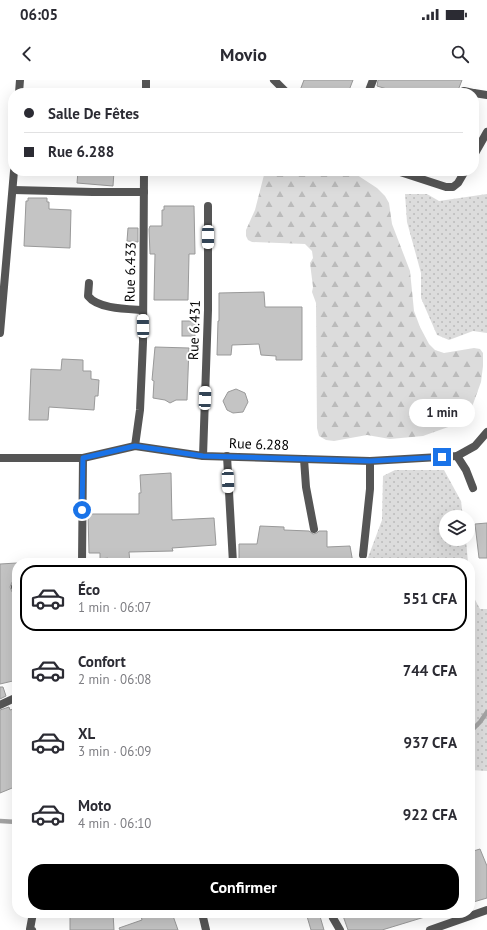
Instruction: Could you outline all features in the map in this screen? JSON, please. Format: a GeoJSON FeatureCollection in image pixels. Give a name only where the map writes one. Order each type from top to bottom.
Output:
{"type":"FeatureCollection","features":[{"type":"Feature","properties":{"kind":"street"},"geometry":{"type":"LineString","coordinates":[[274,80],[282,88]]}},
{"type":"Feature","properties":{"kind":"street"},"geometry":{"type":"LineString","coordinates":[[479,146],[487,132]]}},
{"type":"Feature","properties":{"kind":"street"},"geometry":{"type":"LineString","coordinates":[[0,333],[7,239],[14,176]]}},
{"type":"Feature","properties":{"kind":"street","name":"Rue 6.433"},"geometry":{"type":"LineString","coordinates":[[135,446],[140,410],[143,342],[144,176]]}},
{"type":"Feature","properties":{"kind":"street"},"geometry":{"type":"LineString","coordinates":[[412,176],[446,187],[453,187],[458,183],[462,176]]}},
{"type":"Feature","properties":{"kind":"street"},"geometry":{"type":"LineString","coordinates":[[13,190],[144,192]]}},
{"type":"Feature","properties":{"kind":"street","name":"Rue 6.431"},"geometry":{"type":"LineString","coordinates":[[203,456],[208,310],[208,206]]}},
{"type":"Feature","properties":{"kind":"street"},"geometry":{"type":"LineString","coordinates":[[90,283],[88,296],[92,301],[104,305],[143,310]]}},
{"type":"Feature","properties":{"kind":"street","name":"Rue 6.288"},"geometry":{"type":"LineString","coordinates":[[0,458],[83,458],[135,446],[203,456],[370,461],[457,456],[475,446],[487,432]]}},
{"type":"Feature","properties":{"kind":"street"},"geometry":{"type":"LineString","coordinates":[[227,456],[233,558]]}},
{"type":"Feature","properties":{"kind":"street"},"geometry":{"type":"LineString","coordinates":[[457,456],[466,470],[472,488]]}},
{"type":"Feature","properties":{"kind":"street"},"geometry":{"type":"LineString","coordinates":[[82,558],[83,458]]}},
{"type":"Feature","properties":{"kind":"street"},"geometry":{"type":"LineString","coordinates":[[304,459],[306,487],[314,529]]}},
{"type":"Feature","properties":{"kind":"street"},"geometry":{"type":"LineString","coordinates":[[363,555],[370,489],[370,461]]}},
{"type":"Feature","properties":{"kind":"street"},"geometry":{"type":"LineString","coordinates":[[0,705],[12,699]]}},
{"type":"Feature","properties":{"kind":"street"},"geometry":{"type":"LineString","coordinates":[[475,916],[487,910]]}},
{"type":"Feature","properties":{"kind":"street"},"geometry":{"type":"LineString","coordinates":[[31,929],[32,918]]}},
{"type":"Feature","properties":{"kind":"street"},"geometry":{"type":"LineString","coordinates":[[203,918],[206,930]]}},
{"type":"Feature","properties":{"kind":"street"},"geometry":{"type":"LineString","coordinates":[[334,918],[340,930]]}},
{"type":"Feature","properties":{"kind":"street"},"geometry":{"type":"LineString","coordinates":[[430,930],[453,927],[471,918]]}},
{"type":"Feature","properties":{"kind":"green space"},"geometry":{"type":"Polygon","coordinates":[[[264,176],[359,176],[377,188],[385,196],[389,203],[392,224],[410,271],[414,311],[429,344],[435,350],[444,353],[474,348],[480,349],[483,353],[481,382],[468,418],[460,424],[423,436],[390,439],[367,435],[334,441],[326,440],[319,436],[317,428],[316,303],[312,292],[313,287],[310,263],[313,258],[312,251],[305,244],[252,242],[248,240],[246,230],[255,210],[264,176]]]}},
{"type":"Feature","properties":{"kind":"green space"},"geometry":{"type":"Polygon","coordinates":[[[405,194],[427,194],[439,201],[487,194],[487,333],[473,331],[449,340],[437,335],[421,298],[421,273],[407,222],[405,194]]]}},
{"type":"Feature","properties":{"kind":"green space"},"geometry":{"type":"Polygon","coordinates":[[[395,470],[444,470],[461,501],[462,510],[439,510],[439,546],[467,546],[468,558],[368,558],[382,520],[383,476],[395,470]]]}},
{"type":"Feature","properties":{"kind":"green space"},"geometry":{"type":"Polygon","coordinates":[[[475,600],[480,609],[487,609],[487,771],[475,770],[475,600]]]}},
{"type":"Feature","properties":{"kind":"building"},"geometry":{"type":"Polygon","coordinates":[[[304,80],[353,80],[350,88],[301,88],[304,80]]]}},
{"type":"Feature","properties":{"kind":"building"},"geometry":{"type":"Polygon","coordinates":[[[378,80],[462,80],[459,88],[384,88],[377,86],[378,80]]]}},
{"type":"Feature","properties":{"kind":"building"},"geometry":{"type":"Polygon","coordinates":[[[78,176],[114,176],[113,186],[77,183],[78,176]]]}},
{"type":"Feature","properties":{"kind":"building"},"geometry":{"type":"Polygon","coordinates":[[[28,198],[47,198],[47,202],[49,202],[49,209],[71,210],[70,248],[24,246],[26,201],[28,201],[28,198]]]}},
{"type":"Feature","properties":{"kind":"building"},"geometry":{"type":"Polygon","coordinates":[[[164,206],[194,206],[195,254],[189,254],[188,300],[154,300],[155,254],[150,254],[149,229],[150,226],[162,226],[162,210],[164,210],[164,206]]]}},
{"type":"Feature","properties":{"kind":"building"},"geometry":{"type":"Polygon","coordinates":[[[128,228],[138,228],[138,242],[127,241],[128,228]]]}},
{"type":"Feature","properties":{"kind":"building"},"geometry":{"type":"Polygon","coordinates":[[[264,292],[265,307],[302,307],[302,360],[276,360],[276,356],[261,355],[259,344],[232,345],[231,355],[217,355],[219,293],[264,292]]]}},
{"type":"Feature","properties":{"kind":"building"},"geometry":{"type":"Polygon","coordinates":[[[182,321],[195,321],[195,336],[182,336],[182,321]]]}},
{"type":"Feature","properties":{"kind":"building"},"geometry":{"type":"Polygon","coordinates":[[[155,347],[189,348],[187,400],[176,400],[170,403],[165,400],[153,398],[154,381],[152,380],[155,347]]]}},
{"type":"Feature","properties":{"kind":"building"},"geometry":{"type":"Polygon","coordinates":[[[62,359],[83,360],[83,371],[91,371],[91,379],[99,380],[98,396],[95,396],[94,410],[49,407],[48,420],[29,420],[31,369],[61,370],[62,359]]]}},
{"type":"Feature","properties":{"kind":"building"},"geometry":{"type":"Polygon","coordinates":[[[236,389],[245,393],[248,402],[243,412],[233,413],[227,410],[223,401],[228,392],[236,389]]]}},
{"type":"Feature","properties":{"kind":"building"},"geometry":{"type":"Polygon","coordinates":[[[171,473],[172,520],[214,518],[216,545],[172,548],[173,551],[129,552],[130,558],[100,558],[100,553],[89,553],[88,514],[139,514],[139,493],[141,493],[140,475],[171,473]]]}},
{"type":"Feature","properties":{"kind":"building"},"geometry":{"type":"Polygon","coordinates":[[[487,523],[487,558],[479,558],[475,524],[487,523]]]}},
{"type":"Feature","properties":{"kind":"building"},"geometry":{"type":"Polygon","coordinates":[[[260,526],[284,527],[284,530],[309,531],[313,534],[319,531],[327,531],[327,547],[350,546],[352,558],[239,558],[239,544],[257,544],[260,526]]]}},
{"type":"Feature","properties":{"kind":"building"},"geometry":{"type":"Polygon","coordinates":[[[12,563],[12,582],[10,587],[12,592],[12,681],[0,684],[0,564],[12,563]]]}},
{"type":"Feature","properties":{"kind":"building"},"geometry":{"type":"Polygon","coordinates":[[[0,687],[3,687],[6,696],[0,699],[0,687]]]}},
{"type":"Feature","properties":{"kind":"building"},"geometry":{"type":"Polygon","coordinates":[[[9,707],[10,710],[12,709],[12,788],[0,793],[0,710],[9,707]]]}},
{"type":"Feature","properties":{"kind":"building"},"geometry":{"type":"Polygon","coordinates":[[[480,849],[487,866],[487,898],[475,902],[475,850],[480,849]]]}},
{"type":"Feature","properties":{"kind":"building"},"geometry":{"type":"Polygon","coordinates":[[[70,918],[113,918],[114,930],[70,930],[70,918]]]}},
{"type":"Feature","properties":{"kind":"building"},"geometry":{"type":"Polygon","coordinates":[[[142,918],[174,918],[178,930],[120,930],[119,928],[142,920],[142,918]]]}},
{"type":"Feature","properties":{"kind":"building"},"geometry":{"type":"Polygon","coordinates":[[[307,918],[320,918],[324,930],[311,930],[307,918]]]}},
{"type":"Feature","properties":{"kind":"building"},"geometry":{"type":"Polygon","coordinates":[[[344,918],[421,918],[382,930],[348,930],[344,918]]]}},
{"type":"Feature","properties":{"kind":"waterway"},"geometry":{"type":"LineString","coordinates":[[475,727],[487,712]]}},
{"type":"Feature","properties":{"kind":"waterway"},"geometry":{"type":"LineString","coordinates":[[0,821],[12,822]]}},
{"type":"Feature","properties":{"kind":"route"},"geometry":{"type":"LineString","coordinates":[[82,510],[83,458],[135,446],[203,456],[370,461],[442,457]]}}]}
